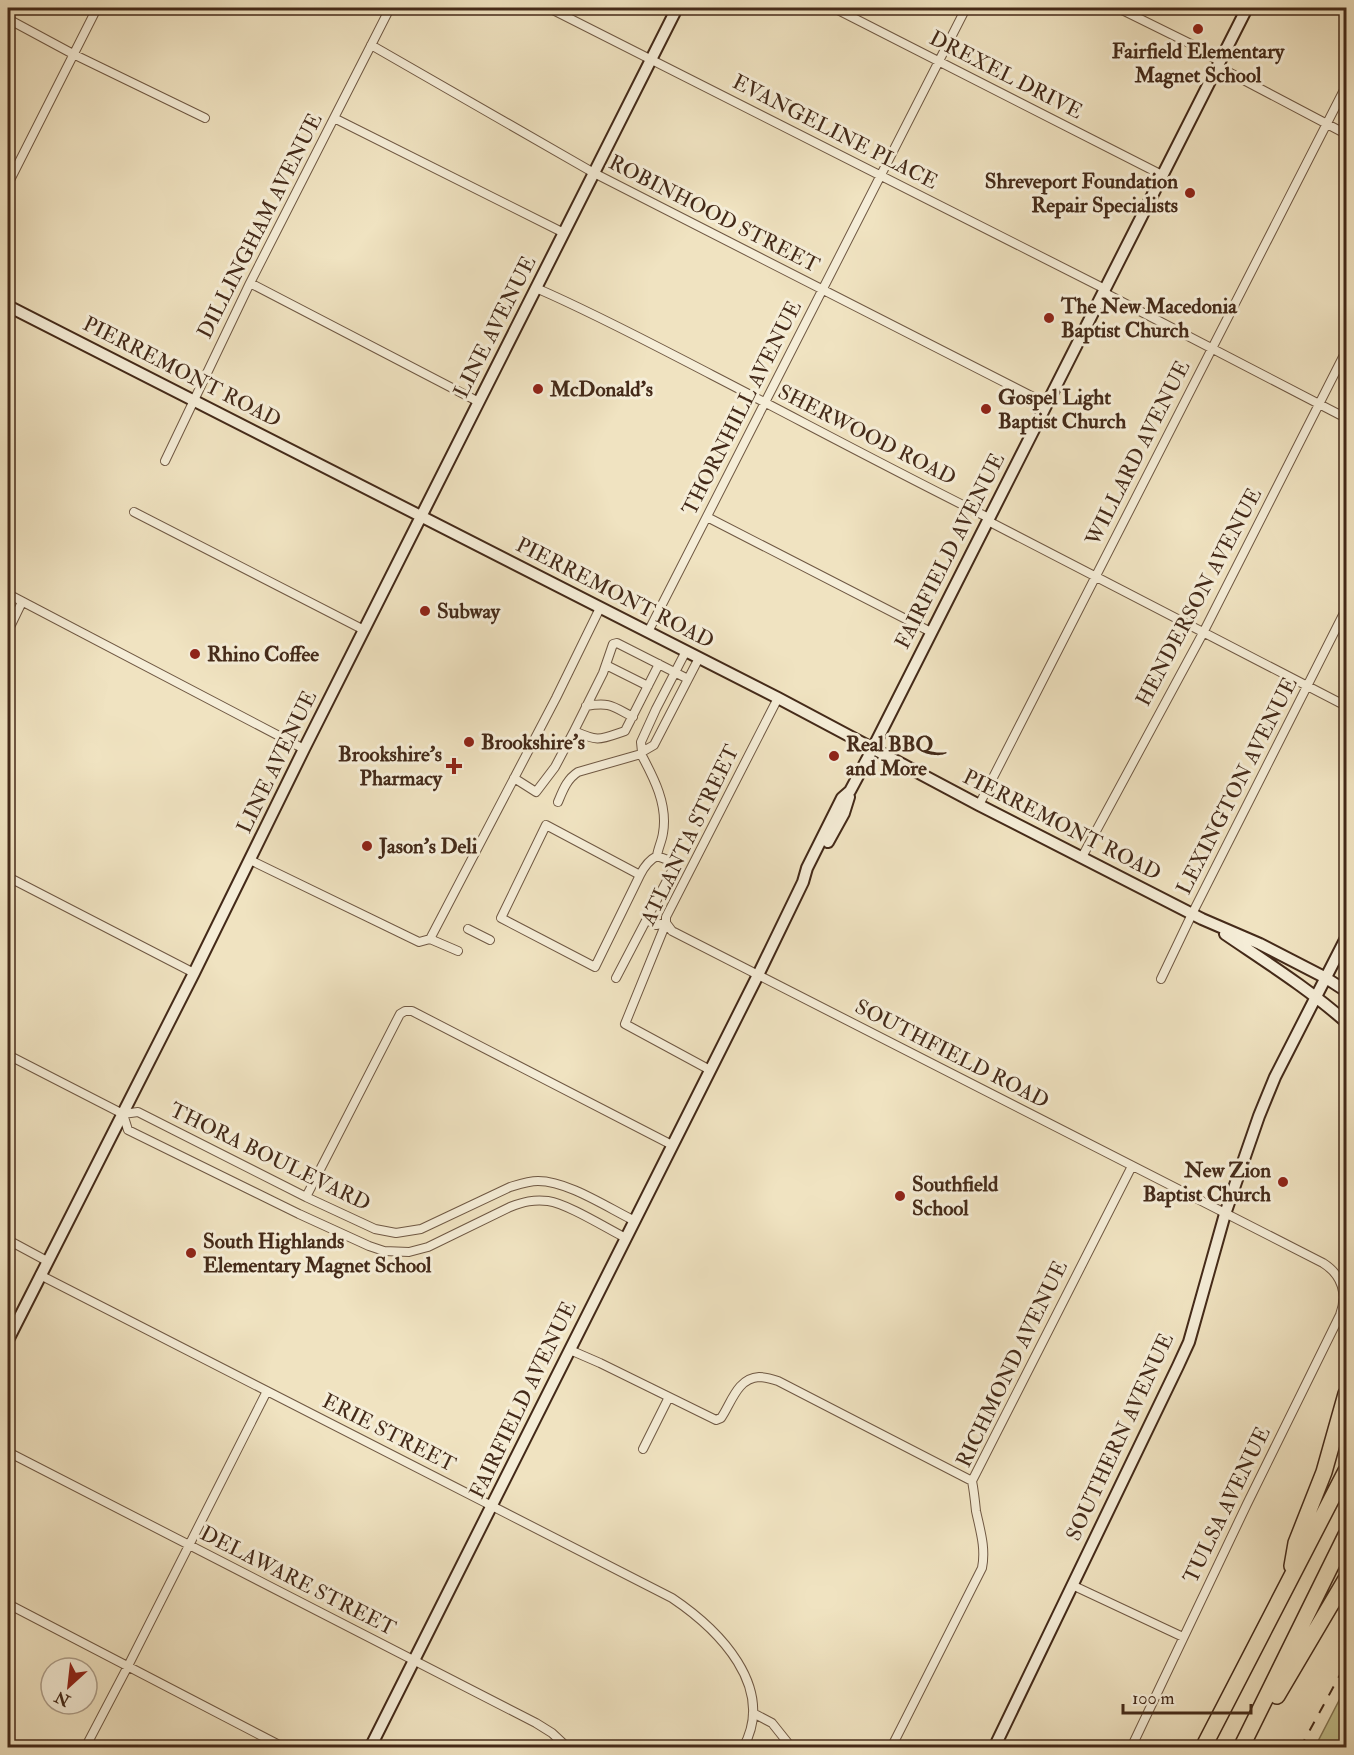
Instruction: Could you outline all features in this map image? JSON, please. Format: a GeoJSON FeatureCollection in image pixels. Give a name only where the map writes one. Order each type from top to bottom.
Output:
{"type":"FeatureCollection","features":[{"type":"Feature","properties":{"kind":"highway"},"geometry":{"type":"LineString","coordinates":[[1290,1581],[1296,1543],[1324,1472],[1347,1394]]}},
{"type":"Feature","properties":{"kind":"highway"},"geometry":{"type":"LineString","coordinates":[[1203,1748],[1347,1471]]}},
{"type":"Feature","properties":{"kind":"highway"},"geometry":{"type":"LineString","coordinates":[[1241,1748],[1347,1535]]}},
{"type":"Feature","properties":{"kind":"highway"},"geometry":{"type":"LineString","coordinates":[[1247,1748],[1347,1580]]}},
{"type":"Feature","properties":{"kind":"main road","name":"LINE AVENUE"},"geometry":{"type":"LineString","coordinates":[[8,1340],[677,8]]}},
{"type":"Feature","properties":{"kind":"main road","name":"FAIRFIELD AVENUE"},"geometry":{"type":"LineString","coordinates":[[370,1748],[803,882],[813,871],[844,813],[850,790],[1247,8]]}},
{"type":"Feature","properties":{"kind":"main road","name":"PIERREMONT ROAD"},"geometry":{"type":"LineString","coordinates":[[8,306],[873,747],[1082,858],[1202,919],[1260,944],[1347,991]]}},
{"type":"Feature","properties":{"kind":"main road","name":"PIERREMONT ROAD"},"geometry":{"type":"LineString","coordinates":[[1202,919],[1317,997],[1347,1022]]}},
{"type":"Feature","properties":{"kind":"main road","name":"SOUTHERN AVENUE"},"geometry":{"type":"LineString","coordinates":[[994,1748],[1189,1342],[1225,1214],[1266,1096],[1347,938]]}},
{"type":"Feature","properties":{"kind":"street"},"geometry":{"type":"LineString","coordinates":[[8,184],[97,8]]}},
{"type":"Feature","properties":{"kind":"street","name":"DILLINGHAM AVENUE"},"geometry":{"type":"LineString","coordinates":[[165,461],[250,283],[390,8]]}},
{"type":"Feature","properties":{"kind":"street","name":"EVANGELINE PLACE"},"geometry":{"type":"LineString","coordinates":[[549,8],[880,175],[1347,418]]}},
{"type":"Feature","properties":{"kind":"street","name":"DREXEL DRIVE"},"geometry":{"type":"LineString","coordinates":[[834,8],[1162,175]]}},
{"type":"Feature","properties":{"kind":"street","name":"THORNHILL AVENUE"},"geometry":{"type":"LineString","coordinates":[[648,632],[966,8]]}},
{"type":"Feature","properties":{"kind":"street"},"geometry":{"type":"LineString","coordinates":[[1118,8],[1195,46],[1218,64],[1347,134]]}},
{"type":"Feature","properties":{"kind":"street"},"geometry":{"type":"LineString","coordinates":[[1341,8],[1347,10]]}},
{"type":"Feature","properties":{"kind":"street"},"geometry":{"type":"LineString","coordinates":[[8,19],[73,54],[205,118]]}},
{"type":"Feature","properties":{"kind":"street","name":"ROBINHOOD STREET"},"geometry":{"type":"LineString","coordinates":[[371,45],[594,173],[1047,404]]}},
{"type":"Feature","properties":{"kind":"street","name":"WILLARD AVENUE"},"geometry":{"type":"LineString","coordinates":[[979,805],[1347,86]]}},
{"type":"Feature","properties":{"kind":"street"},"geometry":{"type":"LineString","coordinates":[[334,118],[564,233]]}},
{"type":"Feature","properties":{"kind":"street"},"geometry":{"type":"LineString","coordinates":[[250,283],[479,402]]}},
{"type":"Feature","properties":{"kind":"street","name":"SHERWOOD ROAD"},"geometry":{"type":"LineString","coordinates":[[536,288],[598,316],[809,424],[1096,577],[1347,706]]}},
{"type":"Feature","properties":{"kind":"street","name":"HENDERSON AVENUE"},"geometry":{"type":"LineString","coordinates":[[1082,858],[1203,633],[1347,351]]}},
{"type":"Feature","properties":{"kind":"street"},"geometry":{"type":"LineString","coordinates":[[134,512],[364,630]]}},
{"type":"Feature","properties":{"kind":"street"},"geometry":{"type":"LineString","coordinates":[[706,517],[931,632]]}},
{"type":"Feature","properties":{"kind":"street"},"geometry":{"type":"LineString","coordinates":[[8,594],[304,749]]}},
{"type":"Feature","properties":{"kind":"street"},"geometry":{"type":"LineString","coordinates":[[8,631],[22,602]]}},
{"type":"Feature","properties":{"kind":"street"},"geometry":{"type":"LineString","coordinates":[[430,939],[600,608]]}},
{"type":"Feature","properties":{"kind":"street","name":"LEXINGTON AVENUE"},"geometry":{"type":"LineString","coordinates":[[1161,979],[1347,609]]}},
{"type":"Feature","properties":{"kind":"street"},"geometry":{"type":"LineString","coordinates":[[514,778],[536,792],[555,767],[603,673],[613,644],[617,643],[688,679]]}},
{"type":"Feature","properties":{"kind":"street"},"geometry":{"type":"LineString","coordinates":[[640,875],[546,825],[501,918],[596,967],[644,867],[657,856],[663,833],[664,812],[659,792],[641,753],[641,742],[686,651]]}},
{"type":"Feature","properties":{"kind":"street"},"geometry":{"type":"LineString","coordinates":[[558,802],[572,776],[578,772],[641,753],[654,745],[699,658]]}},
{"type":"Feature","properties":{"kind":"street"},"geometry":{"type":"LineString","coordinates":[[574,730],[593,739],[606,738],[625,731],[659,664]]}},
{"type":"Feature","properties":{"kind":"street"},"geometry":{"type":"LineString","coordinates":[[606,665],[648,686]]}},
{"type":"Feature","properties":{"kind":"street","name":"ATLANTA STREET"},"geometry":{"type":"LineString","coordinates":[[710,1070],[625,1024],[666,924],[666,917],[777,698]]}},
{"type":"Feature","properties":{"kind":"street"},"geometry":{"type":"LineString","coordinates":[[586,706],[610,705],[633,717]]}},
{"type":"Feature","properties":{"kind":"street"},"geometry":{"type":"LineString","coordinates":[[616,978],[676,864],[657,856]]}},
{"type":"Feature","properties":{"kind":"street"},"geometry":{"type":"LineString","coordinates":[[250,860],[419,942],[430,939],[458,951]]}},
{"type":"Feature","properties":{"kind":"street"},"geometry":{"type":"LineString","coordinates":[[8,877],[194,973]]}},
{"type":"Feature","properties":{"kind":"street"},"geometry":{"type":"LineString","coordinates":[[646,920],[656,925],[666,924]]}},
{"type":"Feature","properties":{"kind":"street","name":"SOUTHFIELD ROAD"},"geometry":{"type":"LineString","coordinates":[[666,924],[672,931],[1323,1263],[1338,1277]]}},
{"type":"Feature","properties":{"kind":"street"},"geometry":{"type":"LineString","coordinates":[[468,928],[490,940]]}},
{"type":"Feature","properties":{"kind":"street"},"geometry":{"type":"LineString","coordinates":[[306,1197],[400,1014],[405,1011],[412,1011],[672,1145]]}},
{"type":"Feature","properties":{"kind":"street","name":"THORA BOULEVARD"},"geometry":{"type":"LineString","coordinates":[[8,1055],[123,1114],[138,1112],[306,1197],[375,1229],[396,1233],[421,1229],[510,1187],[525,1182],[539,1181],[567,1186],[635,1221]]}},
{"type":"Feature","properties":{"kind":"street","name":"THORA BOULEVARD"},"geometry":{"type":"LineString","coordinates":[[123,1114],[128,1130],[299,1214],[384,1251],[409,1252],[428,1247],[510,1207],[536,1200],[556,1203],[626,1238]]}},
{"type":"Feature","properties":{"kind":"street","name":"RICHMOND AVENUE"},"geometry":{"type":"LineString","coordinates":[[891,1748],[982,1569],[983,1544],[972,1481],[1132,1166]]}},
{"type":"Feature","properties":{"kind":"street"},"geometry":{"type":"LineString","coordinates":[[8,1240],[47,1261]]}},
{"type":"Feature","properties":{"kind":"street","name":"ERIE STREET"},"geometry":{"type":"LineString","coordinates":[[40,1275],[672,1598],[709,1627],[732,1654],[746,1678],[751,1693],[753,1713]]}},
{"type":"Feature","properties":{"kind":"street","name":"TULSA AVENUE"},"geometry":{"type":"LineString","coordinates":[[1131,1748],[1340,1316],[1344,1292],[1338,1277]]}},
{"type":"Feature","properties":{"kind":"street"},"geometry":{"type":"LineString","coordinates":[[570,1350],[711,1419],[718,1420],[723,1415],[739,1388],[747,1380],[759,1377],[778,1380],[972,1481]]}},
{"type":"Feature","properties":{"kind":"street"},"geometry":{"type":"LineString","coordinates":[[84,1748],[267,1391]]}},
{"type":"Feature","properties":{"kind":"street"},"geometry":{"type":"LineString","coordinates":[[643,1449],[669,1398]]}},
{"type":"Feature","properties":{"kind":"street","name":"DELAWARE STREET"},"geometry":{"type":"LineString","coordinates":[[8,1452],[536,1722],[568,1748]]}},
{"type":"Feature","properties":{"kind":"street"},"geometry":{"type":"LineString","coordinates":[[1072,1585],[1183,1637]]}},
{"type":"Feature","properties":{"kind":"street"},"geometry":{"type":"LineString","coordinates":[[8,1604],[285,1748]]}},
{"type":"Feature","properties":{"kind":"street"},"geometry":{"type":"LineString","coordinates":[[743,1748],[750,1732],[753,1713],[772,1723],[792,1748]]}},
{"type":"Feature","properties":{"kind":"shaded area"},"geometry":{"type":"Polygon","coordinates":[[[1346,1687],[1346,1747],[1315,1747],[1346,1687]]]}},
{"type":"Feature","properties":{"kind":"railway"},"geometry":{"type":"LineString","coordinates":[[1300,1748],[1346,1664]]}},
{"type":"Feature","properties":{"kind":"place","name":"Fairfield Elementary Magnet School"},"geometry":{"type":"Point","coordinates":[1198,29]}},
{"type":"Feature","properties":{"kind":"place","name":"Shreveport Foundation Repair Specialists"},"geometry":{"type":"Point","coordinates":[1190,193]}},
{"type":"Feature","properties":{"kind":"place","name":"The New Macedonia Baptist Church"},"geometry":{"type":"Point","coordinates":[1049,318]}},
{"type":"Feature","properties":{"kind":"place","name":"McDonald's"},"geometry":{"type":"Point","coordinates":[538,389]}},
{"type":"Feature","properties":{"kind":"place","name":"Gospel Light Baptist Church"},"geometry":{"type":"Point","coordinates":[986,409]}},
{"type":"Feature","properties":{"kind":"place","name":"Subway"},"geometry":{"type":"Point","coordinates":[425,611]}},
{"type":"Feature","properties":{"kind":"place","name":"Rhino Coffee"},"geometry":{"type":"Point","coordinates":[195,654]}},
{"type":"Feature","properties":{"kind":"place","name":"Brookshire's"},"geometry":{"type":"Point","coordinates":[469,742]}},
{"type":"Feature","properties":{"kind":"place","name":"Real BBQ and More"},"geometry":{"type":"Point","coordinates":[834,756]}},
{"type":"Feature","properties":{"kind":"place","name":"Brookshire's Pharmacy"},"geometry":{"type":"Point","coordinates":[454,766]}},
{"type":"Feature","properties":{"kind":"place","name":"Jason's Deli"},"geometry":{"type":"Point","coordinates":[367,846]}},
{"type":"Feature","properties":{"kind":"place","name":"New Zion Baptist Church"},"geometry":{"type":"Point","coordinates":[1283,1182]}},
{"type":"Feature","properties":{"kind":"place","name":"Southfield School"},"geometry":{"type":"Point","coordinates":[900,1196]}},
{"type":"Feature","properties":{"kind":"place","name":"South Highlands Elementary Magnet School"},"geometry":{"type":"Point","coordinates":[191,1253]}}]}
